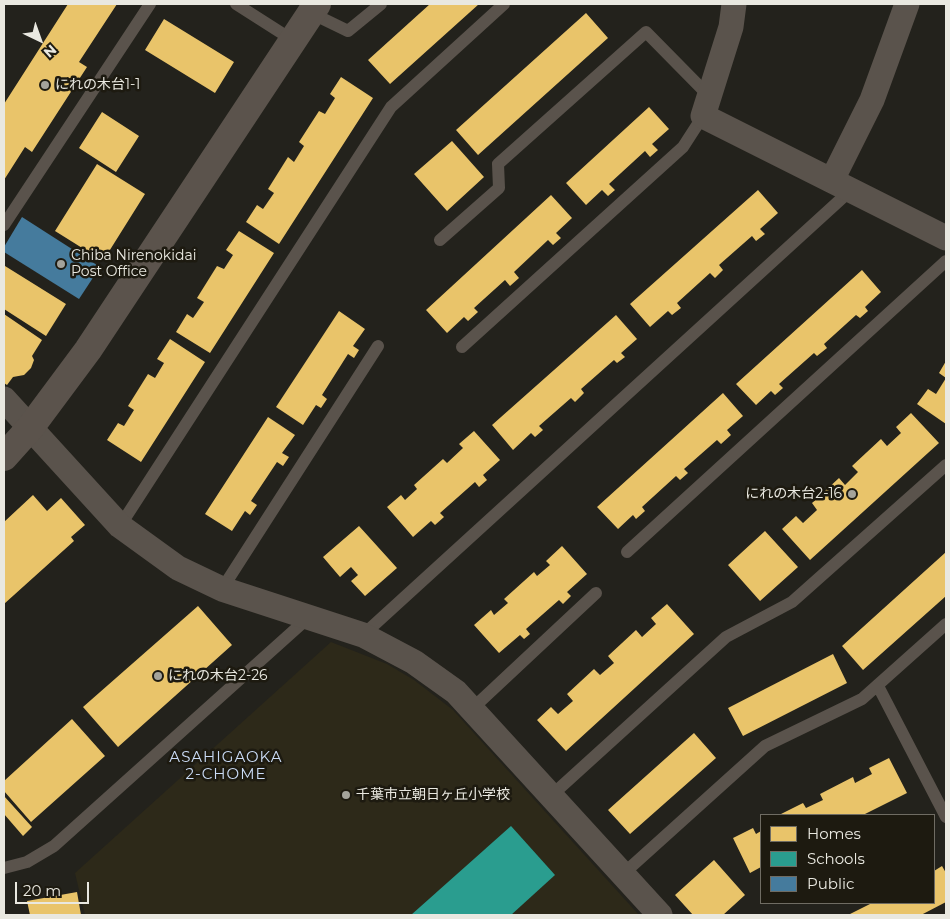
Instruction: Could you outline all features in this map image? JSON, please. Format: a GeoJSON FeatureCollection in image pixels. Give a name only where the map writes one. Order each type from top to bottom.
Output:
{"type":"FeatureCollection","features":[{"type":"Feature","properties":{"kind":"street"},"geometry":{"type":"LineString","coordinates":[[734,4],[731,27],[707,106],[842,185],[946,238]]}},
{"type":"Feature","properties":{"kind":"street"},"geometry":{"type":"LineString","coordinates":[[842,185],[907,4]]}},
{"type":"Feature","properties":{"kind":"street"},"geometry":{"type":"LineString","coordinates":[[4,457],[30,428],[88,350],[294,41],[314,8]]}},
{"type":"Feature","properties":{"kind":"street"},"geometry":{"type":"LineString","coordinates":[[4,399],[120,526],[178,568],[222,589],[362,635],[414,662],[440,680],[473,708],[660,915]]}},
{"type":"Feature","properties":{"kind":"lane"},"geometry":{"type":"LineString","coordinates":[[4,225],[150,4]]}},
{"type":"Feature","properties":{"kind":"lane"},"geometry":{"type":"LineString","coordinates":[[236,4],[294,41]]}},
{"type":"Feature","properties":{"kind":"lane"},"geometry":{"type":"LineString","coordinates":[[314,8],[348,31],[381,4]]}},
{"type":"Feature","properties":{"kind":"lane"},"geometry":{"type":"LineString","coordinates":[[120,526],[392,107],[504,4]]}},
{"type":"Feature","properties":{"kind":"lane"},"geometry":{"type":"LineString","coordinates":[[440,240],[499,188],[498,164],[646,32],[707,106],[683,147],[462,347]]}},
{"type":"Feature","properties":{"kind":"lane"},"geometry":{"type":"LineString","coordinates":[[362,635],[842,185]]}},
{"type":"Feature","properties":{"kind":"lane"},"geometry":{"type":"LineString","coordinates":[[627,552],[946,261]]}},
{"type":"Feature","properties":{"kind":"lane"},"geometry":{"type":"LineString","coordinates":[[222,589],[378,346]]}},
{"type":"Feature","properties":{"kind":"lane"},"geometry":{"type":"LineString","coordinates":[[552,795],[726,637],[792,602],[946,465]]}},
{"type":"Feature","properties":{"kind":"lane"},"geometry":{"type":"LineString","coordinates":[[473,708],[596,593]]}},
{"type":"Feature","properties":{"kind":"lane"},"geometry":{"type":"LineString","coordinates":[[4,868],[27,862],[54,846],[309,617]]}},
{"type":"Feature","properties":{"kind":"lane"},"geometry":{"type":"LineString","coordinates":[[623,874],[765,746],[862,699],[946,624]]}},
{"type":"Feature","properties":{"kind":"lane"},"geometry":{"type":"LineString","coordinates":[[878,686],[946,817]]}},
{"type":"Feature","properties":{"kind":"shaded area","name":"千葉市立朝日ヶ丘小学校"},"geometry":{"type":"Polygon","coordinates":[[[331,642],[387,664],[414,680],[453,710],[639,915],[85,915],[75,873],[331,642]]]}},
{"type":"Feature","properties":{"kind":"building: Homes","name":"にれの木台1-1"},"geometry":{"type":"Polygon","coordinates":[[[68,4],[117,4],[79,62],[87,67],[32,152],[25,147],[4,180],[4,104],[68,4]]]}},
{"type":"Feature","properties":{"kind":"building: Homes"},"geometry":{"type":"Polygon","coordinates":[[[430,4],[479,4],[390,84],[368,60],[430,4]]]}},
{"type":"Feature","properties":{"kind":"building: Homes"},"geometry":{"type":"Polygon","coordinates":[[[586,13],[608,38],[478,155],[456,130],[586,13]]]}},
{"type":"Feature","properties":{"kind":"building: Homes"},"geometry":{"type":"Polygon","coordinates":[[[164,19],[234,62],[215,93],[145,50],[164,19]]]}},
{"type":"Feature","properties":{"kind":"building: Homes"},"geometry":{"type":"Polygon","coordinates":[[[341,77],[373,98],[279,244],[246,222],[257,205],[263,209],[274,193],[268,189],[288,157],[294,162],[304,146],[299,142],[319,111],[325,114],[335,98],[330,94],[341,77]]]}},
{"type":"Feature","properties":{"kind":"building: Homes"},"geometry":{"type":"Polygon","coordinates":[[[649,107],[669,129],[652,144],[658,150],[650,157],[645,151],[609,184],[615,190],[608,196],[602,190],[586,205],[566,183],[649,107]]]}},
{"type":"Feature","properties":{"kind":"building: Homes"},"geometry":{"type":"Polygon","coordinates":[[[102,112],[139,136],[116,172],[79,148],[102,112]]]}},
{"type":"Feature","properties":{"kind":"building: Homes"},"geometry":{"type":"Polygon","coordinates":[[[452,141],[484,177],[447,211],[414,174],[452,141]]]}},
{"type":"Feature","properties":{"kind":"building: Homes"},"geometry":{"type":"Polygon","coordinates":[[[97,164],[145,194],[103,261],[55,231],[97,164]]]}},
{"type":"Feature","properties":{"kind":"building: Homes"},"geometry":{"type":"Polygon","coordinates":[[[758,190],[778,213],[760,229],[765,234],[756,241],[752,236],[719,265],[723,270],[715,278],[710,273],[677,303],[681,308],[672,315],[668,311],[650,327],[630,304],[758,190]]]}},
{"type":"Feature","properties":{"kind":"building: Homes"},"geometry":{"type":"Polygon","coordinates":[[[551,195],[572,218],[556,233],[561,238],[553,245],[548,240],[514,272],[519,278],[510,286],[505,280],[474,308],[478,312],[468,321],[464,317],[447,333],[426,310],[551,195]]]}},
{"type":"Feature","properties":{"kind":"building: Homes"},"geometry":{"type":"Polygon","coordinates":[[[239,231],[274,253],[210,353],[176,332],[187,314],[193,318],[204,302],[197,298],[217,266],[224,269],[233,255],[226,250],[239,231]]]}},
{"type":"Feature","properties":{"kind":"building: Homes"},"geometry":{"type":"Polygon","coordinates":[[[5,266],[66,304],[46,336],[4,309],[5,266]]]}},
{"type":"Feature","properties":{"kind":"building: Homes"},"geometry":{"type":"Polygon","coordinates":[[[862,270],[881,292],[865,307],[868,311],[860,318],[856,315],[824,344],[827,348],[817,356],[814,353],[779,384],[783,388],[775,395],[771,391],[756,405],[736,384],[862,270]]]}},
{"type":"Feature","properties":{"kind":"building: Homes"},"geometry":{"type":"Polygon","coordinates":[[[339,311],[365,329],[353,346],[359,350],[354,358],[348,354],[322,395],[327,399],[321,408],[316,405],[303,425],[276,407],[339,311]]]}},
{"type":"Feature","properties":{"kind":"building: Homes"},"geometry":{"type":"Polygon","coordinates":[[[4,314],[42,340],[32,356],[34,360],[31,368],[24,375],[13,377],[7,385],[4,383],[4,314]]]}},
{"type":"Feature","properties":{"kind":"building: Homes"},"geometry":{"type":"Polygon","coordinates":[[[616,315],[637,339],[621,353],[625,357],[617,363],[614,360],[581,389],[584,393],[575,402],[571,398],[539,426],[543,430],[535,437],[531,433],[513,450],[492,425],[616,315]]]}},
{"type":"Feature","properties":{"kind":"building: Homes"},"geometry":{"type":"Polygon","coordinates":[[[170,339],[205,362],[141,462],[107,440],[118,423],[124,426],[134,410],[128,406],[148,374],[155,378],[164,363],[157,359],[170,339]]]}},
{"type":"Feature","properties":{"kind":"building: Homes"},"geometry":{"type":"Polygon","coordinates":[[[946,361],[946,378],[939,373],[946,361]]]}},
{"type":"Feature","properties":{"kind":"building: Homes"},"geometry":{"type":"Polygon","coordinates":[[[946,378],[946,424],[917,404],[928,389],[936,394],[946,378]]]}},
{"type":"Feature","properties":{"kind":"building: Homes"},"geometry":{"type":"Polygon","coordinates":[[[723,393],[743,416],[727,430],[731,435],[721,444],[717,440],[684,469],[688,473],[680,480],[676,476],[642,507],[645,511],[636,519],[633,515],[618,529],[597,507],[723,393]]]}},
{"type":"Feature","properties":{"kind":"building: Homes","name":"にれの木台2-16"},"geometry":{"type":"Polygon","coordinates":[[[911,413],[939,443],[810,560],[782,529],[796,516],[803,523],[817,510],[812,503],[839,478],[845,485],[858,472],[852,466],[881,439],[887,446],[901,433],[896,427],[911,413]]]}},
{"type":"Feature","properties":{"kind":"building: Homes"},"geometry":{"type":"Polygon","coordinates":[[[268,417],[295,435],[282,453],[289,457],[283,466],[277,462],[251,501],[257,505],[250,515],[245,511],[232,531],[205,514],[268,417]]]}},
{"type":"Feature","properties":{"kind":"building: Homes"},"geometry":{"type":"Polygon","coordinates":[[[474,431],[500,460],[483,475],[487,480],[479,487],[475,482],[440,513],[444,517],[435,525],[431,521],[413,537],[387,507],[401,495],[405,500],[417,489],[414,485],[443,459],[447,463],[463,448],[459,444],[474,431]]]}},
{"type":"Feature","properties":{"kind":"building: Homes"},"geometry":{"type":"Polygon","coordinates":[[[33,495],[47,511],[61,498],[85,525],[71,537],[74,541],[4,604],[4,522],[33,495]]]}},
{"type":"Feature","properties":{"kind":"building: Homes"},"geometry":{"type":"Polygon","coordinates":[[[359,526],[397,568],[365,596],[351,581],[358,575],[351,567],[340,577],[323,557],[359,526]]]}},
{"type":"Feature","properties":{"kind":"building: Homes"},"geometry":{"type":"Polygon","coordinates":[[[765,531],[798,567],[760,601],[728,565],[765,531]]]}},
{"type":"Feature","properties":{"kind":"building: Homes"},"geometry":{"type":"Polygon","coordinates":[[[562,546],[587,574],[567,592],[571,596],[563,604],[559,600],[526,629],[530,634],[524,639],[520,635],[499,653],[474,625],[491,610],[494,615],[508,603],[504,599],[534,572],[537,576],[550,565],[546,561],[562,546]]]}},
{"type":"Feature","properties":{"kind":"building: Homes"},"geometry":{"type":"Polygon","coordinates":[[[946,552],[946,596],[863,670],[842,646],[946,552]]]}},
{"type":"Feature","properties":{"kind":"building: Homes"},"geometry":{"type":"Polygon","coordinates":[[[667,604],[694,634],[566,751],[537,720],[551,707],[558,714],[573,701],[567,694],[594,669],[600,675],[614,663],[608,656],[636,630],[642,637],[656,624],[651,618],[667,604]]]}},
{"type":"Feature","properties":{"kind":"building: Homes","name":"にれの木台2-26"},"geometry":{"type":"Polygon","coordinates":[[[198,606],[232,645],[118,747],[83,707],[198,606]]]}},
{"type":"Feature","properties":{"kind":"building: Homes"},"geometry":{"type":"Polygon","coordinates":[[[833,654],[847,683],[743,736],[728,708],[833,654]]]}},
{"type":"Feature","properties":{"kind":"building: Homes"},"geometry":{"type":"Polygon","coordinates":[[[72,719],[105,756],[31,822],[4,791],[4,781],[72,719]]]}},
{"type":"Feature","properties":{"kind":"building: Homes"},"geometry":{"type":"Polygon","coordinates":[[[694,733],[716,758],[630,834],[608,810],[694,733]]]}},
{"type":"Feature","properties":{"kind":"building: Homes"},"geometry":{"type":"Polygon","coordinates":[[[889,758],[907,793],[865,814],[781,814],[803,803],[806,808],[823,800],[820,794],[853,777],[855,783],[872,774],[869,768],[889,758]]]}},
{"type":"Feature","properties":{"kind":"building: Homes"},"geometry":{"type":"Polygon","coordinates":[[[4,796],[32,827],[23,836],[4,814],[4,796]]]}},
{"type":"Feature","properties":{"kind":"building: Homes"},"geometry":{"type":"Polygon","coordinates":[[[753,828],[756,834],[760,832],[760,868],[750,873],[733,838],[753,828]]]}},
{"type":"Feature","properties":{"kind":"building: Homes"},"geometry":{"type":"Polygon","coordinates":[[[714,860],[745,895],[723,915],[693,915],[675,895],[714,860]]]}},
{"type":"Feature","properties":{"kind":"building: Homes"},"geometry":{"type":"Polygon","coordinates":[[[942,866],[946,873],[946,902],[921,915],[848,915],[870,904],[935,904],[935,870],[942,866]]]}},
{"type":"Feature","properties":{"kind":"building: Homes"},"geometry":{"type":"Polygon","coordinates":[[[77,892],[81,915],[30,915],[27,901],[77,892]]]}},
{"type":"Feature","properties":{"kind":"building: Schools"},"geometry":{"type":"Polygon","coordinates":[[[511,826],[555,875],[511,915],[411,915],[511,826]]]}},
{"type":"Feature","properties":{"kind":"building: Public"},"geometry":{"type":"Polygon","coordinates":[[[22,217],[100,267],[79,299],[4,252],[4,247],[22,217]]]}},
{"type":"Feature","properties":{"kind":"place","name":"にれの木台1-1"},"geometry":{"type":"Point","coordinates":[45,85]}},
{"type":"Feature","properties":{"kind":"place","name":"Chiba Nirenokidai Post Office"},"geometry":{"type":"Point","coordinates":[61,264]}},
{"type":"Feature","properties":{"kind":"place","name":"にれの木台2-16"},"geometry":{"type":"Point","coordinates":[852,494]}},
{"type":"Feature","properties":{"kind":"place","name":"にれの木台2-26"},"geometry":{"type":"Point","coordinates":[158,676]}},
{"type":"Feature","properties":{"kind":"place","name":"千葉市立朝日ヶ丘小学校"},"geometry":{"type":"Point","coordinates":[346,795]}},
{"type":"Feature","properties":{"kind":"district","name":"ASAHIGAOKA 2-CHOME"},"geometry":{"type":"Point","coordinates":[226,766]}}]}
